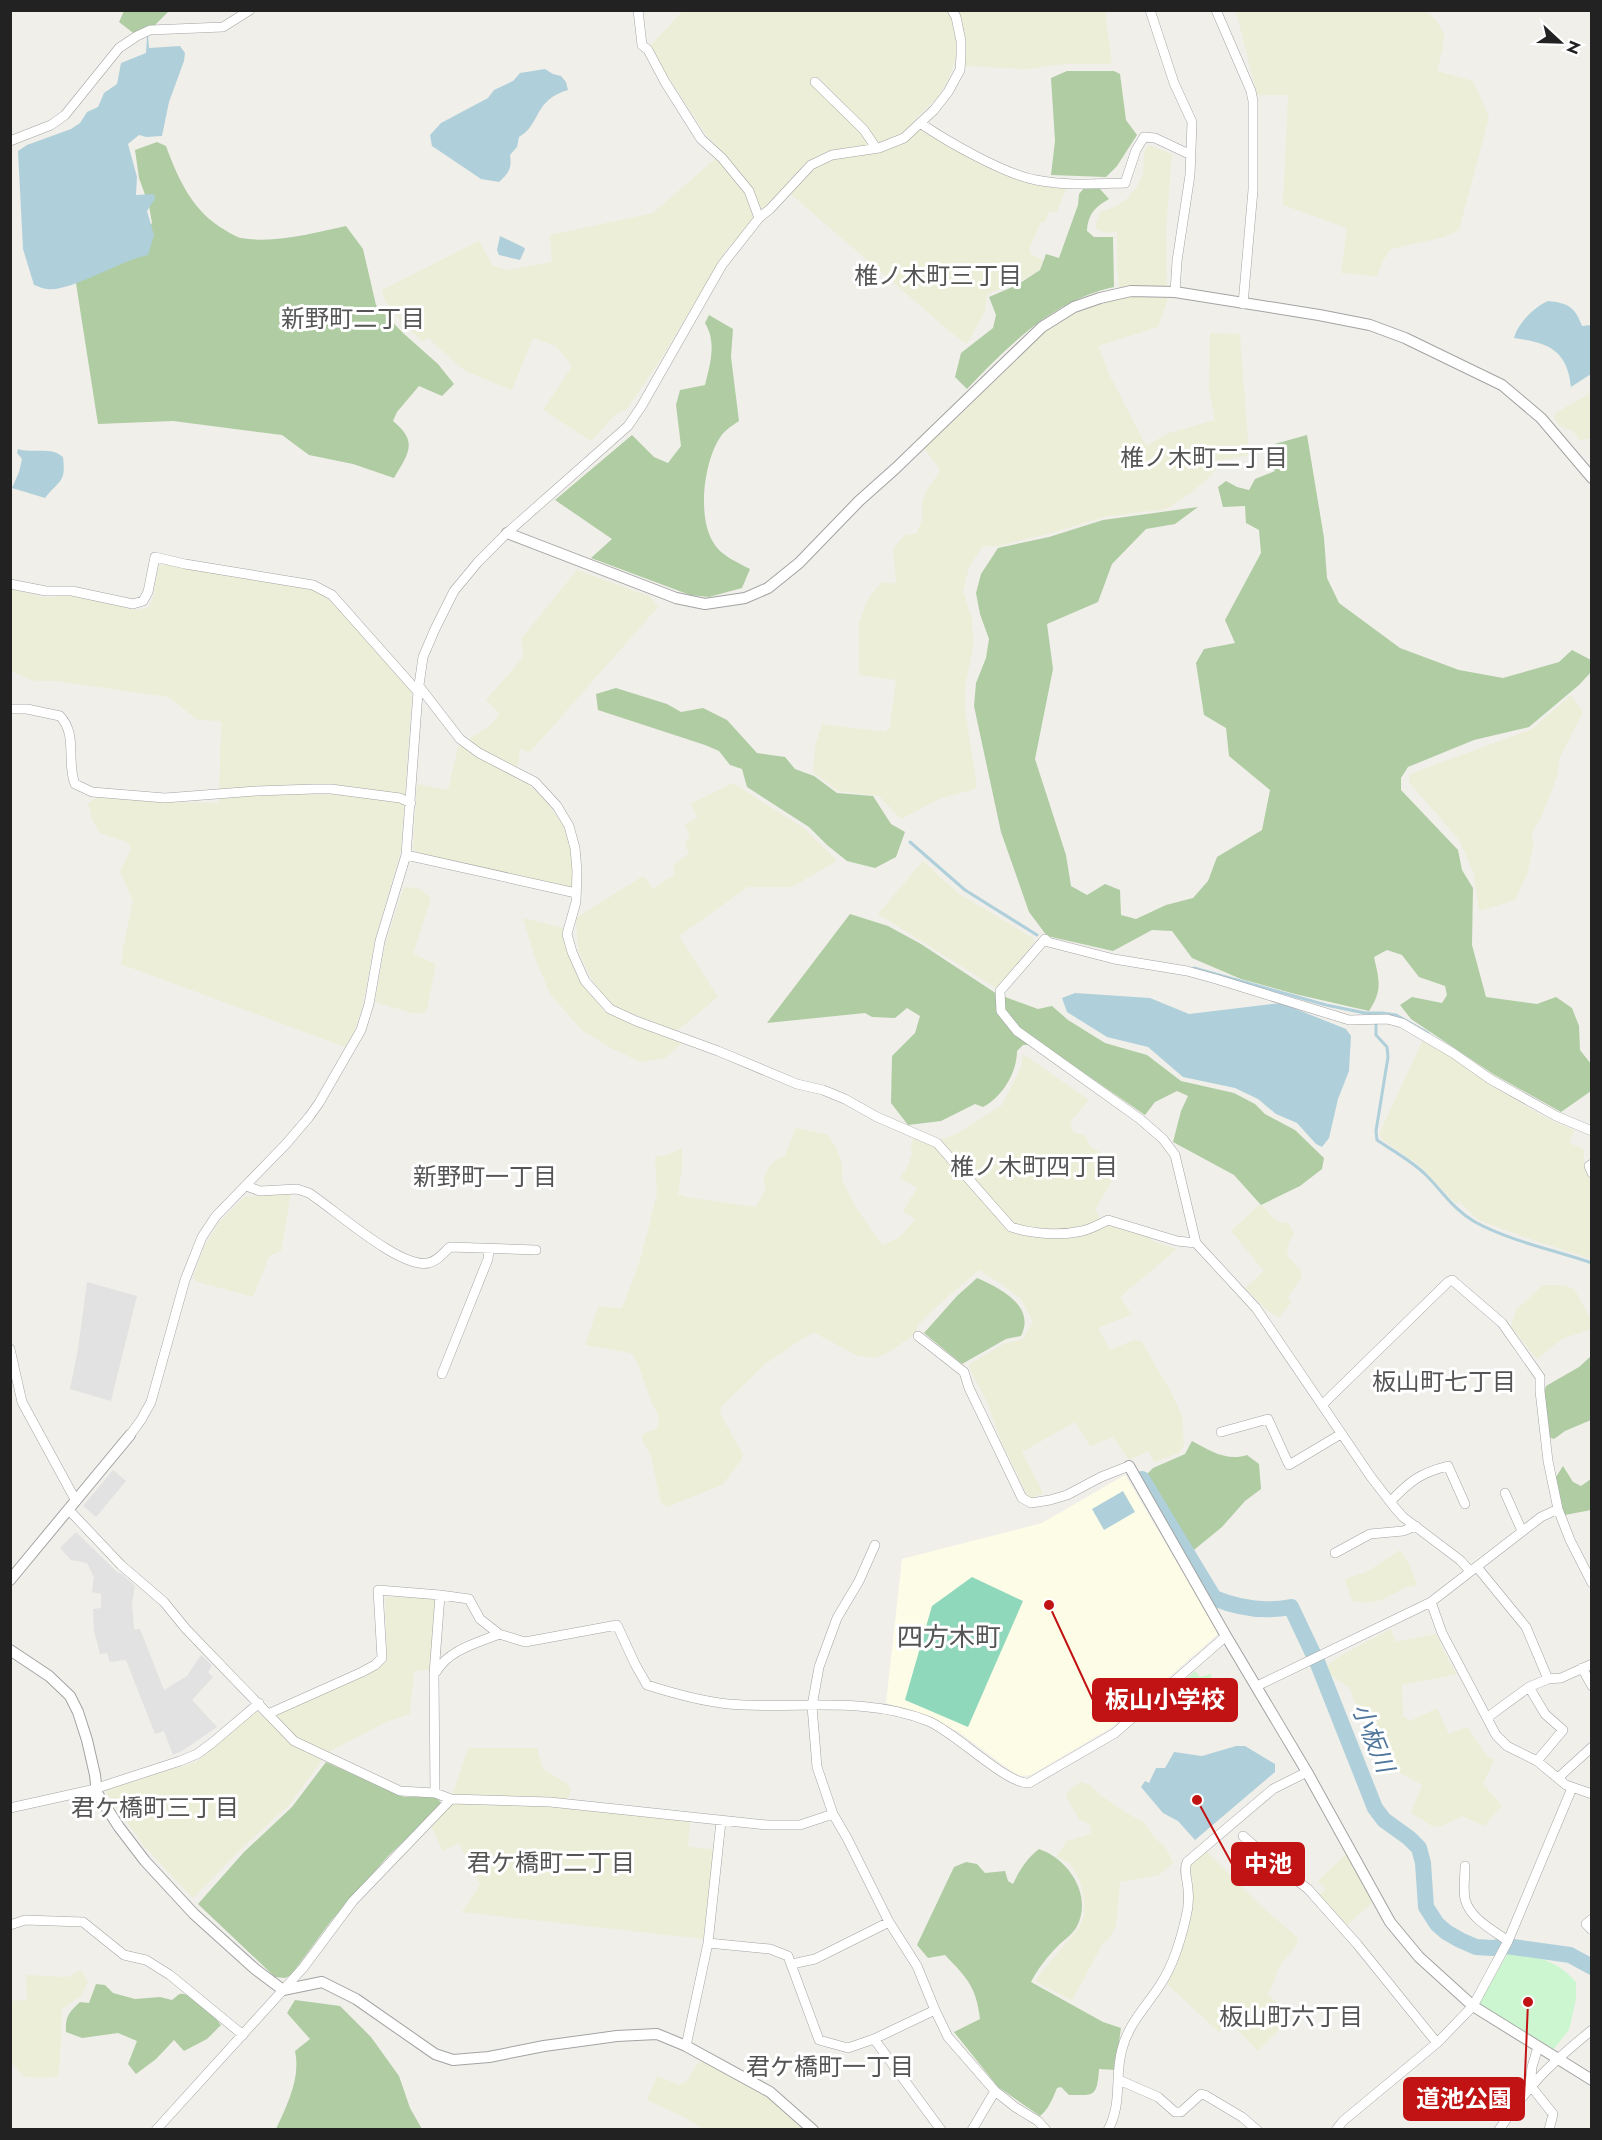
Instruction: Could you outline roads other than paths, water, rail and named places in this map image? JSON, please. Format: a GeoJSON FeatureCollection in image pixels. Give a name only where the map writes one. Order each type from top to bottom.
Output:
{"type":"FeatureCollection","features":[{"type":"Feature","properties":{"kind":"street"},"geometry":{"type":"LineString","coordinates":[[10,141],[51,125],[65,115],[119,48],[137,36],[150,30],[223,27],[250,10]]}},
{"type":"Feature","properties":{"kind":"street"},"geometry":{"type":"LineString","coordinates":[[638,10],[642,45],[648,50],[701,139],[722,158],[749,190],[759,218]]}},
{"type":"Feature","properties":{"kind":"street"},"geometry":{"type":"LineString","coordinates":[[10,1580],[73,1506],[141,1420],[151,1402],[185,1280],[202,1237],[216,1216],[320,1103],[361,1030],[369,1004],[380,942],[406,855],[418,689],[423,657],[454,591],[478,562],[507,533],[628,426],[642,407],[722,265],[759,218],[771,209],[811,165],[832,155],[876,148],[904,138],[948,92],[960,70],[961,41],[956,17],[952,10]]}},
{"type":"Feature","properties":{"kind":"street"},"geometry":{"type":"LineString","coordinates":[[1150,10],[1174,84],[1192,122],[1191,155],[1175,292]]}},
{"type":"Feature","properties":{"kind":"street"},"geometry":{"type":"LineString","coordinates":[[1216,10],[1251,91],[1253,101],[1253,190],[1243,304]]}},
{"type":"Feature","properties":{"kind":"street"},"geometry":{"type":"LineString","coordinates":[[815,82],[864,130],[876,148]]}},
{"type":"Feature","properties":{"kind":"street"},"geometry":{"type":"LineString","coordinates":[[920,123],[939,136],[1008,171],[1035,180],[1065,183],[1125,183],[1136,150],[1144,137],[1155,138],[1191,155]]}},
{"type":"Feature","properties":{"kind":"street"},"geometry":{"type":"LineString","coordinates":[[507,533],[676,598],[705,604],[745,598],[768,588],[799,563],[859,501],[1042,327],[1074,307],[1131,291],[1175,292],[1319,315],[1370,325],[1406,338],[1502,385],[1541,418],[1592,478]]}},
{"type":"Feature","properties":{"kind":"street"},"geometry":{"type":"LineString","coordinates":[[10,584],[46,591],[72,591],[139,604],[147,597],[155,557],[313,585],[332,595],[418,689],[460,739],[479,753],[535,782],[557,806],[569,826],[578,871],[576,893],[567,934],[585,981],[610,1009],[797,1084],[823,1090],[845,1099],[877,1117],[937,1143],[1011,1227],[1022,1231],[1070,1233],[1084,1231],[1108,1220],[1178,1241],[1196,1244]]}},
{"type":"Feature","properties":{"kind":"street"},"geometry":{"type":"LineString","coordinates":[[10,709],[27,709],[60,716],[65,721],[71,750],[70,766],[75,784],[92,792],[165,798],[256,791],[331,789],[400,798],[411,803]]}},
{"type":"Feature","properties":{"kind":"street"},"geometry":{"type":"LineString","coordinates":[[406,855],[576,893]]}},
{"type":"Feature","properties":{"kind":"street"},"geometry":{"type":"LineString","coordinates":[[1548,1679],[1526,1627],[1474,1569],[1403,1517],[1390,1502],[1256,1308],[1196,1244],[1175,1155],[1163,1139],[1140,1119],[1017,1031],[1001,1011],[1000,991],[1045,939],[1048,942],[1114,959],[1187,971],[1349,1020],[1387,1018],[1402,1023],[1453,1053],[1490,1079],[1556,1116],[1592,1131]]}},
{"type":"Feature","properties":{"kind":"street"},"geometry":{"type":"LineString","coordinates":[[1592,1164],[1589,1166],[1592,1173]]}},
{"type":"Feature","properties":{"kind":"street"},"geometry":{"type":"LineString","coordinates":[[246,1186],[260,1191],[297,1190],[309,1193],[391,1251],[412,1262],[435,1261],[450,1247],[536,1250]]}},
{"type":"Feature","properties":{"kind":"street"},"geometry":{"type":"LineString","coordinates":[[442,1374],[488,1259],[489,1250]]}},
{"type":"Feature","properties":{"kind":"street"},"geometry":{"type":"LineString","coordinates":[[1322,1406],[1452,1280],[1502,1323],[1540,1377],[1548,1461],[1558,1509],[1570,1540],[1592,1583]]}},
{"type":"Feature","properties":{"kind":"street"},"geometry":{"type":"LineString","coordinates":[[918,1336],[964,1372],[978,1407],[1022,1498],[1031,1503],[1067,1495],[1101,1477],[1129,1466],[1307,1772],[1390,1922],[1419,1957],[1473,2006],[1592,2080]]}},
{"type":"Feature","properties":{"kind":"street"},"geometry":{"type":"LineString","coordinates":[[10,1349],[15,1395],[51,1457],[73,1506],[121,1565],[164,1602],[212,1656],[294,1741],[400,1791],[435,1793],[451,1799],[550,1802],[721,1821],[792,1825],[833,1814]]}},
{"type":"Feature","properties":{"kind":"street"},"geometry":{"type":"LineString","coordinates":[[1221,1432],[1268,1419],[1289,1465],[1341,1434]]}},
{"type":"Feature","properties":{"kind":"street"},"geometry":{"type":"LineString","coordinates":[[1390,1502],[1415,1478],[1424,1473],[1448,1467],[1465,1504]]}},
{"type":"Feature","properties":{"kind":"street"},"geometry":{"type":"LineString","coordinates":[[1505,1493],[1522,1531]]}},
{"type":"Feature","properties":{"kind":"street"},"geometry":{"type":"LineString","coordinates":[[1257,1686],[1431,1602],[1541,1517],[1558,1509]]}},
{"type":"Feature","properties":{"kind":"street"},"geometry":{"type":"LineString","coordinates":[[1335,1553],[1370,1534],[1403,1531],[1416,1526]]}},
{"type":"Feature","properties":{"kind":"street"},"geometry":{"type":"LineString","coordinates":[[875,1545],[859,1581],[837,1618],[819,1667],[812,1706],[817,1767],[833,1814],[889,1922],[917,1966],[948,2037],[995,2091],[1038,2121],[1046,2130]]}},
{"type":"Feature","properties":{"kind":"street"},"geometry":{"type":"LineString","coordinates":[[268,1714],[363,1671],[375,1665],[382,1658],[378,1590],[440,1595],[469,1599],[480,1619],[499,1634],[525,1642],[617,1625],[634,1664],[647,1685],[666,1691],[727,1704],[812,1706],[837,1704],[880,1707],[929,1721],[957,1738],[1009,1777],[1023,1784],[1029,1783],[1115,1733],[1226,1636]]}},
{"type":"Feature","properties":{"kind":"street"},"geometry":{"type":"LineString","coordinates":[[435,1793],[434,1674],[440,1595]]}},
{"type":"Feature","properties":{"kind":"street"},"geometry":{"type":"LineString","coordinates":[[1431,1602],[1442,1633],[1496,1735],[1507,1746],[1537,1761],[1572,1788],[1592,1794]]}},
{"type":"Feature","properties":{"kind":"street"},"geometry":{"type":"LineString","coordinates":[[434,1674],[441,1661],[499,1634]]}},
{"type":"Feature","properties":{"kind":"street"},"geometry":{"type":"LineString","coordinates":[[10,1650],[49,1676],[70,1696],[87,1740],[97,1793],[119,1827],[170,1889],[194,1914],[246,1961],[283,1990],[322,1982],[365,2004],[435,2054],[453,2060],[489,2057],[544,2046],[657,2034],[686,2046],[770,2092],[813,2130]]}},
{"type":"Feature","properties":{"kind":"street"},"geometry":{"type":"LineString","coordinates":[[1488,1717],[1528,1687],[1548,1679],[1561,1678],[1587,1666],[1592,1686]]}},
{"type":"Feature","properties":{"kind":"street"},"geometry":{"type":"LineString","coordinates":[[1528,1687],[1545,1714],[1563,1730],[1537,1761]]}},
{"type":"Feature","properties":{"kind":"street"},"geometry":{"type":"LineString","coordinates":[[10,1808],[96,1787],[197,1754],[259,1703]]}},
{"type":"Feature","properties":{"kind":"street"},"geometry":{"type":"LineString","coordinates":[[1559,1777],[1592,1747]]}},
{"type":"Feature","properties":{"kind":"street"},"geometry":{"type":"LineString","coordinates":[[1108,2130],[1118,2106],[1121,2050],[1128,2030],[1163,1981],[1181,1937],[1187,1914],[1188,1889],[1185,1867],[1187,1862],[1272,1789],[1307,1772]]}},
{"type":"Feature","properties":{"kind":"street"},"geometry":{"type":"LineString","coordinates":[[1339,2128],[1437,2043],[1473,2006],[1508,1941],[1572,1788]]}},
{"type":"Feature","properties":{"kind":"street"},"geometry":{"type":"LineString","coordinates":[[156,2130],[283,1990],[353,1901],[451,1799]]}},
{"type":"Feature","properties":{"kind":"street"},"geometry":{"type":"LineString","coordinates":[[686,2046],[708,1942],[721,1821]]}},
{"type":"Feature","properties":{"kind":"street"},"geometry":{"type":"LineString","coordinates":[[1243,1836],[1308,1889],[1357,1944],[1437,2043]]}},
{"type":"Feature","properties":{"kind":"street"},"geometry":{"type":"LineString","coordinates":[[1465,1866],[1465,1898],[1469,1909],[1479,1920],[1508,1941]]}},
{"type":"Feature","properties":{"kind":"street"},"geometry":{"type":"LineString","coordinates":[[1592,1919],[1586,1924],[1592,1929]]}},
{"type":"Feature","properties":{"kind":"street"},"geometry":{"type":"LineString","coordinates":[[10,1925],[25,1920],[83,1922],[124,1955],[146,1960],[170,1975],[243,2035]]}},
{"type":"Feature","properties":{"kind":"street"},"geometry":{"type":"LineString","coordinates":[[792,1964],[815,1959],[889,1922]]}},
{"type":"Feature","properties":{"kind":"street"},"geometry":{"type":"LineString","coordinates":[[708,1942],[770,1949],[788,1956],[819,2040],[848,2048],[874,2039],[935,2010]]}},
{"type":"Feature","properties":{"kind":"street"},"geometry":{"type":"LineString","coordinates":[[1499,2130],[1530,2085],[1557,2058],[1592,2030]]}},
{"type":"Feature","properties":{"kind":"street"},"geometry":{"type":"LineString","coordinates":[[874,2039],[941,2130]]}},
{"type":"Feature","properties":{"kind":"street"},"geometry":{"type":"LineString","coordinates":[[1538,2047],[1530,2085],[1554,2114],[1549,2130]]}},
{"type":"Feature","properties":{"kind":"street"},"geometry":{"type":"LineString","coordinates":[[1119,2080],[1158,2097],[1175,2112],[1181,2112],[1201,2094],[1205,2095],[1245,2125],[1257,2130]]}},
{"type":"Feature","properties":{"kind":"street"},"geometry":{"type":"LineString","coordinates":[[972,2130],[995,2091]]}},
{"type":"Feature","properties":{"kind":"water"},"geometry":{"type":"Polygon","coordinates":[[[147,35],[149,48],[180,46],[185,53],[169,102],[162,136],[139,135],[128,144],[137,177],[136,195],[154,194],[155,199],[147,211],[154,235],[148,255],[68,286],[44,289],[34,285],[23,249],[18,151],[27,145],[71,129],[80,123],[87,112],[98,107],[104,93],[117,84],[121,63],[146,53],[147,35]]]}},
{"type":"Feature","properties":{"kind":"water"},"geometry":{"type":"Polygon","coordinates":[[[545,69],[561,76],[568,90],[549,100],[531,126],[519,137],[517,147],[510,155],[509,170],[499,182],[481,179],[432,146],[430,135],[441,123],[488,98],[494,90],[513,81],[520,73],[545,69]]]}},
{"type":"Feature","properties":{"kind":"water"},"geometry":{"type":"Polygon","coordinates":[[[500,236],[525,249],[520,260],[499,255],[497,250],[500,236]]]}},
{"type":"Feature","properties":{"kind":"water"},"geometry":{"type":"Polygon","coordinates":[[[1548,301],[1570,307],[1582,326],[1591,325],[1591,374],[1571,387],[1565,364],[1554,350],[1537,343],[1514,338],[1527,316],[1548,301]]]}},
{"type":"Feature","properties":{"kind":"water"},"geometry":{"type":"Polygon","coordinates":[[[18,449],[48,451],[63,457],[63,476],[45,498],[12,488],[22,459],[17,453],[18,449]]]}},
{"type":"Feature","properties":{"kind":"water"},"geometry":{"type":"Polygon","coordinates":[[[1075,993],[1150,998],[1189,1014],[1281,1003],[1346,1029],[1351,1036],[1349,1071],[1338,1099],[1329,1138],[1322,1147],[1316,1144],[1297,1123],[1276,1114],[1258,1099],[1235,1088],[1183,1077],[1148,1047],[1107,1037],[1067,1012],[1062,998],[1075,993]]]}},
{"type":"Feature","properties":{"kind":"water"},"geometry":{"type":"Polygon","coordinates":[[[1123,1491],[1135,1512],[1104,1530],[1092,1509],[1123,1491]]]}},
{"type":"Feature","properties":{"kind":"water"},"geometry":{"type":"Polygon","coordinates":[[[1236,1746],[1245,1746],[1275,1764],[1275,1772],[1195,1840],[1178,1821],[1163,1813],[1141,1787],[1145,1781],[1149,1783],[1156,1768],[1165,1768],[1174,1752],[1202,1756],[1236,1746]]]}},
{"type":"Feature","properties":{"kind":"waterway"},"geometry":{"type":"LineString","coordinates":[[910,842],[965,890],[1037,935]]}},
{"type":"Feature","properties":{"kind":"waterway"},"geometry":{"type":"LineString","coordinates":[[1194,968],[1326,1005],[1365,1013],[1396,1015],[1428,1033]]}},
{"type":"Feature","properties":{"kind":"waterway"},"geometry":{"type":"LineString","coordinates":[[1376,1024],[1376,1035],[1387,1047],[1388,1057],[1376,1131],[1377,1140],[1421,1170],[1454,1206],[1475,1222],[1517,1240],[1592,1263]]}},
{"type":"Feature","properties":{"kind":"waterway","name":"小板川"},"geometry":{"type":"LineString","coordinates":[[1142,1479],[1214,1598],[1252,1608],[1291,1607],[1318,1664],[1375,1808],[1384,1820],[1419,1848],[1423,1863],[1426,1907],[1437,1924],[1446,1932],[1476,1947],[1506,1946],[1570,1955],[1592,1967]]}},
{"type":"Feature","properties":{"kind":"place","name":"板山小学校"},"geometry":{"type":"Point","coordinates":[1049,1605]}},
{"type":"Feature","properties":{"kind":"place","name":"中池"},"geometry":{"type":"Point","coordinates":[1197,1800]}},
{"type":"Feature","properties":{"kind":"place","name":"道池公園"},"geometry":{"type":"Point","coordinates":[1528,2002]}},
{"type":"Feature","properties":{"kind":"district","name":"椎ノ木町三丁目"},"geometry":{"type":"Point","coordinates":[938,276]}},
{"type":"Feature","properties":{"kind":"district","name":"新野町二丁目"},"geometry":{"type":"Point","coordinates":[353,319]}},
{"type":"Feature","properties":{"kind":"district","name":"椎ノ木町二丁目"},"geometry":{"type":"Point","coordinates":[1204,458]}},
{"type":"Feature","properties":{"kind":"district","name":"椎ノ木町四丁目"},"geometry":{"type":"Point","coordinates":[1034,1167]}},
{"type":"Feature","properties":{"kind":"district","name":"新野町一丁目"},"geometry":{"type":"Point","coordinates":[485,1177]}},
{"type":"Feature","properties":{"kind":"district","name":"板山町七丁目"},"geometry":{"type":"Point","coordinates":[1444,1382]}},
{"type":"Feature","properties":{"kind":"district","name":"四方木町"},"geometry":{"type":"Point","coordinates":[949,1637]}},
{"type":"Feature","properties":{"kind":"district","name":"君ケ橋町三丁目"},"geometry":{"type":"Point","coordinates":[155,1808]}},
{"type":"Feature","properties":{"kind":"district","name":"君ケ橋町二丁目"},"geometry":{"type":"Point","coordinates":[551,1863]}},
{"type":"Feature","properties":{"kind":"district","name":"板山町六丁目"},"geometry":{"type":"Point","coordinates":[1291,2017]}},
{"type":"Feature","properties":{"kind":"district","name":"君ケ橋町一丁目"},"geometry":{"type":"Point","coordinates":[830,2067]}}]}
